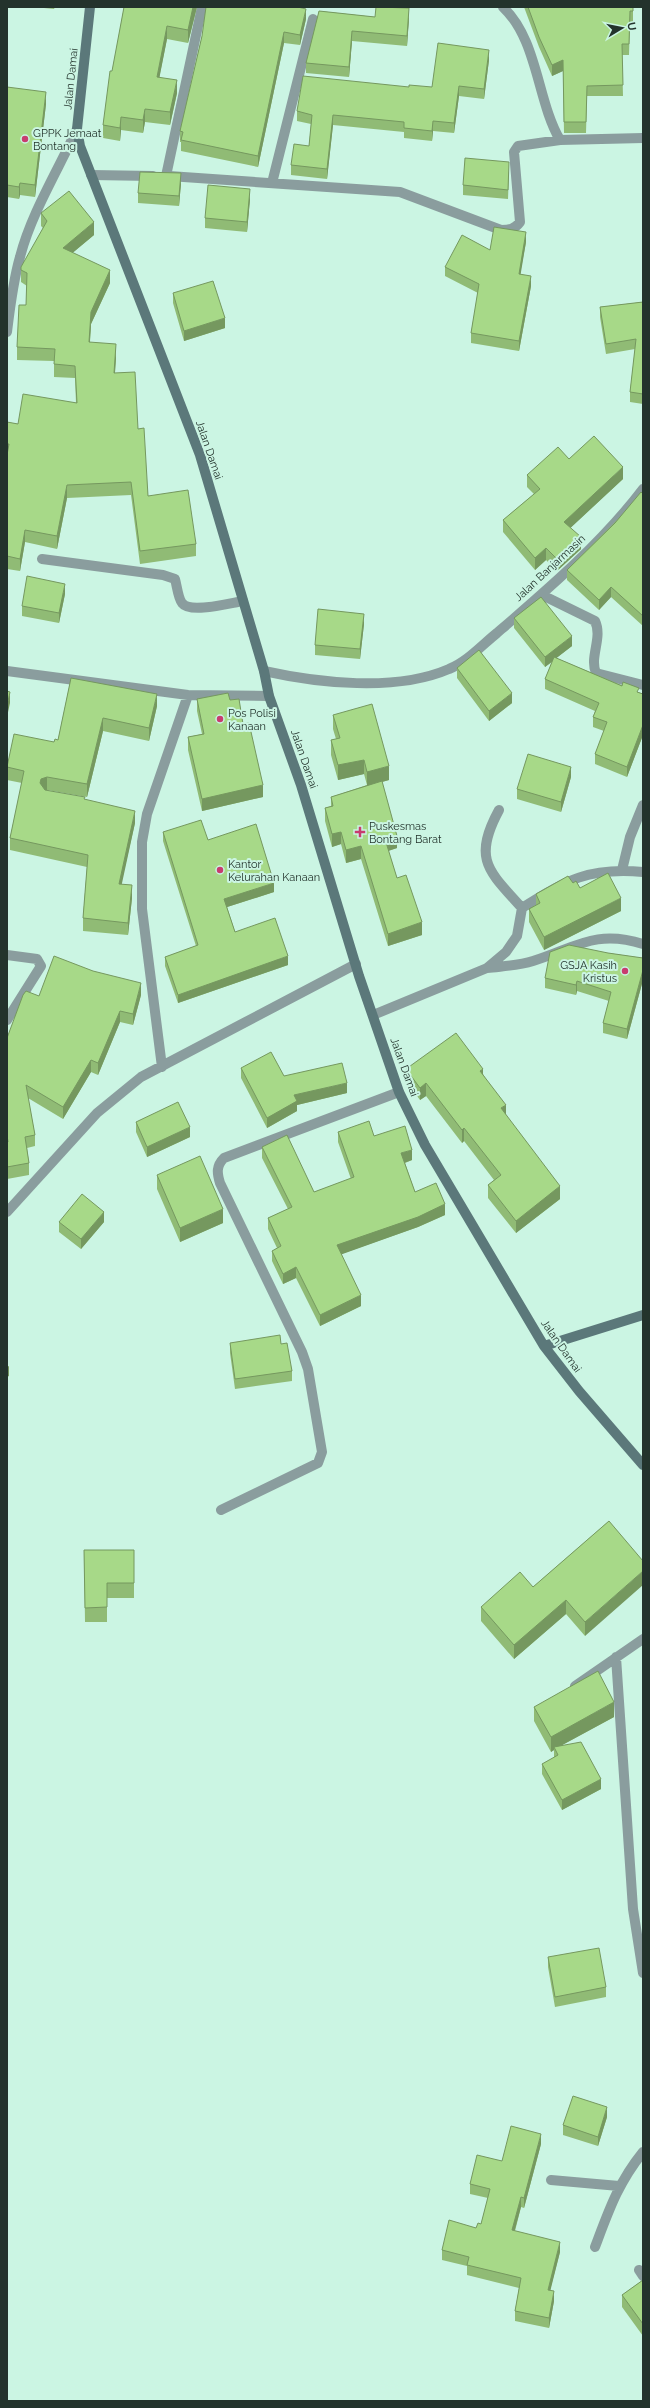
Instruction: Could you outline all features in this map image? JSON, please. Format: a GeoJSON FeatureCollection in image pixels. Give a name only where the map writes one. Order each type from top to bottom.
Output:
{"type":"FeatureCollection","features":[{"type":"Feature","properties":{"kind":"street","name":"Jalan Damai"},"geometry":{"type":"LineString","coordinates":[[90,7],[78,129],[80,146],[200,455],[242,602],[264,671],[269,696],[301,785],[359,976],[399,1092],[425,1145],[544,1346],[579,1392],[643,1466]]}},
{"type":"Feature","properties":{"kind":"street"},"geometry":{"type":"LineString","coordinates":[[166,176],[202,7]]}},
{"type":"Feature","properties":{"kind":"street"},"geometry":{"type":"LineString","coordinates":[[503,7],[519,26],[538,76],[556,140]]}},
{"type":"Feature","properties":{"kind":"street"},"geometry":{"type":"LineString","coordinates":[[272,183],[302,79],[314,19]]}},
{"type":"Feature","properties":{"kind":"street"},"geometry":{"type":"LineString","coordinates":[[7,332],[13,285],[20,256],[29,232],[78,129]]}},
{"type":"Feature","properties":{"kind":"street"},"geometry":{"type":"LineString","coordinates":[[91,175],[166,176],[400,192],[501,230],[507,230],[517,226],[520,222],[514,152],[518,146],[556,140],[643,138]]}},
{"type":"Feature","properties":{"kind":"street","name":"Jalan Banjarmasin"},"geometry":{"type":"LineString","coordinates":[[264,671],[314,679],[359,682],[400,682],[449,669],[466,658],[542,595],[627,510],[643,489]]}},
{"type":"Feature","properties":{"kind":"street"},"geometry":{"type":"LineString","coordinates":[[42,559],[175,579],[181,603],[188,608],[196,609],[242,602]]}},
{"type":"Feature","properties":{"kind":"street"},"geometry":{"type":"LineString","coordinates":[[542,595],[595,620],[599,632],[594,667],[596,673],[643,685]]}},
{"type":"Feature","properties":{"kind":"street"},"geometry":{"type":"LineString","coordinates":[[7,671],[188,695],[269,696]]}},
{"type":"Feature","properties":{"kind":"street"},"geometry":{"type":"LineString","coordinates":[[162,1067],[142,909],[143,814],[188,695]]}},
{"type":"Feature","properties":{"kind":"street"},"geometry":{"type":"LineString","coordinates":[[622,870],[630,837],[643,805]]}},
{"type":"Feature","properties":{"kind":"street"},"geometry":{"type":"LineString","coordinates":[[499,810],[488,829],[484,849],[488,867],[522,908]]}},
{"type":"Feature","properties":{"kind":"street"},"geometry":{"type":"LineString","coordinates":[[487,968],[506,952],[517,936],[522,908],[569,880],[604,871],[622,870],[643,872]]}},
{"type":"Feature","properties":{"kind":"street"},"geometry":{"type":"LineString","coordinates":[[373,1014],[487,968],[518,965],[574,944],[600,938],[643,944]]}},
{"type":"Feature","properties":{"kind":"street"},"geometry":{"type":"LineString","coordinates":[[7,954],[37,959],[42,966],[7,1020]]}},
{"type":"Feature","properties":{"kind":"street"},"geometry":{"type":"LineString","coordinates":[[7,1212],[97,1113],[141,1077],[356,964]]}},
{"type":"Feature","properties":{"kind":"street"},"geometry":{"type":"LineString","coordinates":[[221,1510],[318,1463],[322,1452],[308,1369],[302,1352],[220,1183],[217,1169],[220,1162],[224,1158],[399,1092]]}},
{"type":"Feature","properties":{"kind":"street"},"geometry":{"type":"LineString","coordinates":[[544,1346],[643,1314]]}},
{"type":"Feature","properties":{"kind":"street"},"geometry":{"type":"LineString","coordinates":[[567,1692],[643,1639]]}},
{"type":"Feature","properties":{"kind":"street"},"geometry":{"type":"LineString","coordinates":[[616,1657],[633,1909],[643,1973]]}},
{"type":"Feature","properties":{"kind":"street"},"geometry":{"type":"LineString","coordinates":[[595,2247],[619,2186],[643,2152]]}},
{"type":"Feature","properties":{"kind":"street"},"geometry":{"type":"LineString","coordinates":[[551,2180],[619,2186]]}},
{"type":"Feature","properties":{"kind":"building"},"geometry":{"type":"Polygon","coordinates":[[[124,7],[193,7],[188,30],[167,26],[157,77],[177,80],[170,112],[145,109],[143,120],[121,117],[120,128],[103,125],[110,71],[112,71],[124,7]]]}},
{"type":"Feature","properties":{"kind":"building"},"geometry":{"type":"Polygon","coordinates":[[[206,7],[298,7],[306,9],[300,35],[284,32],[258,156],[181,140],[183,132],[180,131],[202,36],[206,7]]]}},
{"type":"Feature","properties":{"kind":"building"},"geometry":{"type":"Polygon","coordinates":[[[376,7],[409,8],[407,36],[352,31],[349,67],[306,63],[319,11],[375,17],[376,7]]]}},
{"type":"Feature","properties":{"kind":"building"},"geometry":{"type":"Polygon","coordinates":[[[528,7],[633,7],[633,11],[630,11],[629,44],[622,44],[623,85],[587,86],[586,122],[564,122],[563,60],[552,65],[539,37],[528,7]]]}},
{"type":"Feature","properties":{"kind":"building"},"geometry":{"type":"Polygon","coordinates":[[[438,43],[489,50],[484,89],[459,86],[454,123],[433,121],[432,131],[404,128],[404,122],[333,115],[327,169],[291,165],[294,144],[309,146],[312,115],[297,111],[303,76],[409,87],[409,85],[432,87],[438,43]]]}},
{"type":"Feature","properties":{"kind":"building","name":"GPPK Jemaat Bontang"},"geometry":{"type":"Polygon","coordinates":[[[7,87],[46,92],[35,185],[20,183],[19,187],[7,185],[7,87]]]}},
{"type":"Feature","properties":{"kind":"building"},"geometry":{"type":"Polygon","coordinates":[[[465,158],[509,162],[508,190],[463,185],[465,158]]]}},
{"type":"Feature","properties":{"kind":"building"},"geometry":{"type":"Polygon","coordinates":[[[140,172],[181,173],[179,196],[138,193],[140,172]]]}},
{"type":"Feature","properties":{"kind":"building"},"geometry":{"type":"Polygon","coordinates":[[[208,185],[250,189],[247,222],[205,218],[208,185]]]}},
{"type":"Feature","properties":{"kind":"building"},"geometry":{"type":"Polygon","coordinates":[[[69,191],[94,222],[63,248],[110,270],[91,312],[89,342],[116,344],[114,373],[135,372],[138,429],[144,428],[148,496],[188,490],[196,544],[140,551],[131,482],[67,485],[57,536],[25,530],[20,559],[7,556],[7,455],[9,444],[7,444],[7,422],[18,424],[23,394],[77,403],[75,366],[54,364],[55,349],[17,347],[19,305],[26,305],[27,273],[21,270],[21,267],[47,221],[41,213],[69,191]]]}},
{"type":"Feature","properties":{"kind":"building"},"geometry":{"type":"Polygon","coordinates":[[[494,227],[526,232],[519,274],[531,276],[519,341],[471,333],[479,284],[445,267],[462,235],[490,250],[494,227]]]}},
{"type":"Feature","properties":{"kind":"building"},"geometry":{"type":"Polygon","coordinates":[[[213,281],[225,318],[184,331],[173,293],[213,281]]]}},
{"type":"Feature","properties":{"kind":"building"},"geometry":{"type":"Polygon","coordinates":[[[643,302],[643,394],[630,392],[636,339],[606,344],[600,307],[643,302]]]}},
{"type":"Feature","properties":{"kind":"building"},"geometry":{"type":"Polygon","coordinates":[[[594,436],[623,467],[564,522],[581,537],[557,559],[546,548],[535,558],[503,520],[540,489],[527,475],[558,447],[569,459],[594,436]]]}},
{"type":"Feature","properties":{"kind":"building"},"geometry":{"type":"Polygon","coordinates":[[[641,492],[643,494],[643,616],[611,587],[599,600],[567,570],[615,523],[641,492]]]}},
{"type":"Feature","properties":{"kind":"building"},"geometry":{"type":"Polygon","coordinates":[[[27,576],[65,584],[59,613],[22,606],[27,576]]]}},
{"type":"Feature","properties":{"kind":"building"},"geometry":{"type":"Polygon","coordinates":[[[541,597],[572,636],[545,657],[514,618],[541,597]]]}},
{"type":"Feature","properties":{"kind":"building"},"geometry":{"type":"Polygon","coordinates":[[[318,609],[364,614],[360,649],[315,645],[318,609]]]}},
{"type":"Feature","properties":{"kind":"building"},"geometry":{"type":"Polygon","coordinates":[[[479,650],[512,693],[489,711],[457,668],[479,650]]]}},
{"type":"Feature","properties":{"kind":"building"},"geometry":{"type":"Polygon","coordinates":[[[554,657],[622,686],[623,682],[639,688],[637,692],[643,694],[643,725],[627,767],[595,754],[607,722],[593,717],[599,703],[545,679],[554,657]]]}},
{"type":"Feature","properties":{"kind":"building"},"geometry":{"type":"Polygon","coordinates":[[[71,678],[157,694],[149,728],[103,718],[87,784],[47,777],[41,779],[40,783],[45,790],[85,797],[84,799],[135,811],[119,884],[132,885],[128,923],[83,918],[88,855],[10,838],[24,771],[7,767],[14,734],[54,742],[55,739],[58,740],[71,678]]]}},
{"type":"Feature","properties":{"kind":"building"},"geometry":{"type":"Polygon","coordinates":[[[7,691],[10,692],[7,706],[7,691]]]}},
{"type":"Feature","properties":{"kind":"building"},"geometry":{"type":"Polygon","coordinates":[[[228,693],[230,700],[239,699],[243,724],[249,723],[263,785],[202,799],[188,737],[204,734],[197,699],[228,693]]]}},
{"type":"Feature","properties":{"kind":"building"},"geometry":{"type":"Polygon","coordinates":[[[372,704],[389,766],[367,772],[364,760],[338,765],[331,740],[340,738],[333,715],[372,704]]]}},
{"type":"Feature","properties":{"kind":"building"},"geometry":{"type":"Polygon","coordinates":[[[528,754],[571,767],[561,802],[517,789],[528,754]]]}},
{"type":"Feature","properties":{"kind":"building"},"geometry":{"type":"Polygon","coordinates":[[[382,781],[397,836],[385,839],[397,878],[406,875],[422,922],[388,934],[361,846],[346,850],[341,832],[332,834],[325,808],[333,806],[331,797],[382,781]]]}},
{"type":"Feature","properties":{"kind":"building"},"geometry":{"type":"Polygon","coordinates":[[[201,820],[208,840],[256,824],[274,883],[224,899],[235,932],[275,918],[288,956],[178,995],[165,957],[198,945],[163,832],[201,820]]]}},
{"type":"Feature","properties":{"kind":"building"},"geometry":{"type":"Polygon","coordinates":[[[608,873],[621,898],[544,937],[529,909],[540,903],[536,894],[568,876],[573,883],[576,881],[580,888],[608,873]]]}},
{"type":"Feature","properties":{"kind":"building"},"geometry":{"type":"Polygon","coordinates":[[[569,945],[643,958],[643,970],[627,1029],[603,1023],[611,992],[577,981],[576,985],[545,978],[550,952],[569,945]]]}},
{"type":"Feature","properties":{"kind":"building"},"geometry":{"type":"Polygon","coordinates":[[[54,956],[93,971],[141,983],[133,1014],[120,1011],[98,1063],[91,1060],[63,1107],[26,1085],[35,1135],[25,1137],[29,1163],[7,1167],[7,1038],[23,995],[26,991],[39,996],[54,956]]]}},
{"type":"Feature","properties":{"kind":"building"},"geometry":{"type":"Polygon","coordinates":[[[456,1033],[483,1069],[480,1071],[506,1105],[501,1108],[560,1186],[516,1221],[488,1185],[501,1175],[464,1128],[462,1130],[426,1083],[420,1088],[406,1069],[456,1033]]]}},
{"type":"Feature","properties":{"kind":"building"},"geometry":{"type":"Polygon","coordinates":[[[271,1052],[284,1076],[342,1063],[347,1083],[294,1095],[297,1101],[267,1118],[241,1068],[271,1052]]]}},
{"type":"Feature","properties":{"kind":"building"},"geometry":{"type":"Polygon","coordinates":[[[178,1102],[190,1127],[147,1147],[136,1122],[178,1102]]]}},
{"type":"Feature","properties":{"kind":"building"},"geometry":{"type":"Polygon","coordinates":[[[369,1121],[374,1136],[405,1126],[412,1150],[401,1153],[415,1192],[436,1183],[445,1204],[418,1217],[337,1245],[361,1295],[320,1315],[296,1267],[283,1274],[272,1251],[281,1246],[268,1218],[292,1207],[262,1147],[287,1135],[314,1192],[354,1177],[338,1132],[369,1121]]]}},
{"type":"Feature","properties":{"kind":"building"},"geometry":{"type":"Polygon","coordinates":[[[200,1156],[223,1209],[180,1228],[157,1175],[200,1156]]]}},
{"type":"Feature","properties":{"kind":"building"},"geometry":{"type":"Polygon","coordinates":[[[82,1194],[104,1212],[81,1239],[59,1222],[82,1194]]]}},
{"type":"Feature","properties":{"kind":"building"},"geometry":{"type":"Polygon","coordinates":[[[280,1335],[281,1344],[287,1343],[292,1371],[235,1379],[230,1343],[280,1335]]]}},
{"type":"Feature","properties":{"kind":"building"},"geometry":{"type":"Polygon","coordinates":[[[609,1521],[643,1561],[643,1571],[585,1622],[566,1600],[514,1645],[481,1607],[520,1572],[533,1587],[609,1521]]]}},
{"type":"Feature","properties":{"kind":"building"},"geometry":{"type":"Polygon","coordinates":[[[84,1550],[134,1550],[134,1583],[107,1583],[107,1607],[85,1608],[84,1550]]]}},
{"type":"Feature","properties":{"kind":"building"},"geometry":{"type":"Polygon","coordinates":[[[598,1671],[614,1702],[551,1737],[534,1707],[598,1671]]]}},
{"type":"Feature","properties":{"kind":"building"},"geometry":{"type":"Polygon","coordinates":[[[581,1742],[601,1779],[562,1800],[542,1764],[558,1755],[554,1747],[581,1742]]]}},
{"type":"Feature","properties":{"kind":"building"},"geometry":{"type":"Polygon","coordinates":[[[599,1948],[606,1987],[555,1997],[548,1957],[599,1948]]]}},
{"type":"Feature","properties":{"kind":"building"},"geometry":{"type":"Polygon","coordinates":[[[573,2096],[607,2107],[598,2137],[563,2125],[573,2096]]]}},
{"type":"Feature","properties":{"kind":"building"},"geometry":{"type":"Polygon","coordinates":[[[511,2126],[541,2134],[524,2198],[521,2197],[512,2230],[560,2242],[548,2290],[554,2291],[549,2318],[515,2311],[521,2278],[467,2265],[469,2257],[442,2250],[449,2220],[476,2228],[478,2223],[481,2224],[490,2189],[470,2184],[477,2155],[502,2161],[511,2126]]]}},
{"type":"Feature","properties":{"kind":"building"},"geometry":{"type":"Polygon","coordinates":[[[643,2280],[643,2324],[622,2295],[643,2280]]]}},
{"type":"Feature","properties":{"kind":"place","name":"GPPK Jemaat Bontang"},"geometry":{"type":"Point","coordinates":[25,139]}},
{"type":"Feature","properties":{"kind":"place","name":"Pos Polisi Kanaan"},"geometry":{"type":"Point","coordinates":[220,719]}},
{"type":"Feature","properties":{"kind":"place","name":"Puskesmas Bontang Barat"},"geometry":{"type":"Point","coordinates":[360,832]}},
{"type":"Feature","properties":{"kind":"place","name":"Kantor Kelurahan Kanaan"},"geometry":{"type":"Point","coordinates":[220,870]}},
{"type":"Feature","properties":{"kind":"place","name":"GSJA Kasih Kristus"},"geometry":{"type":"Point","coordinates":[625,971]}}]}
